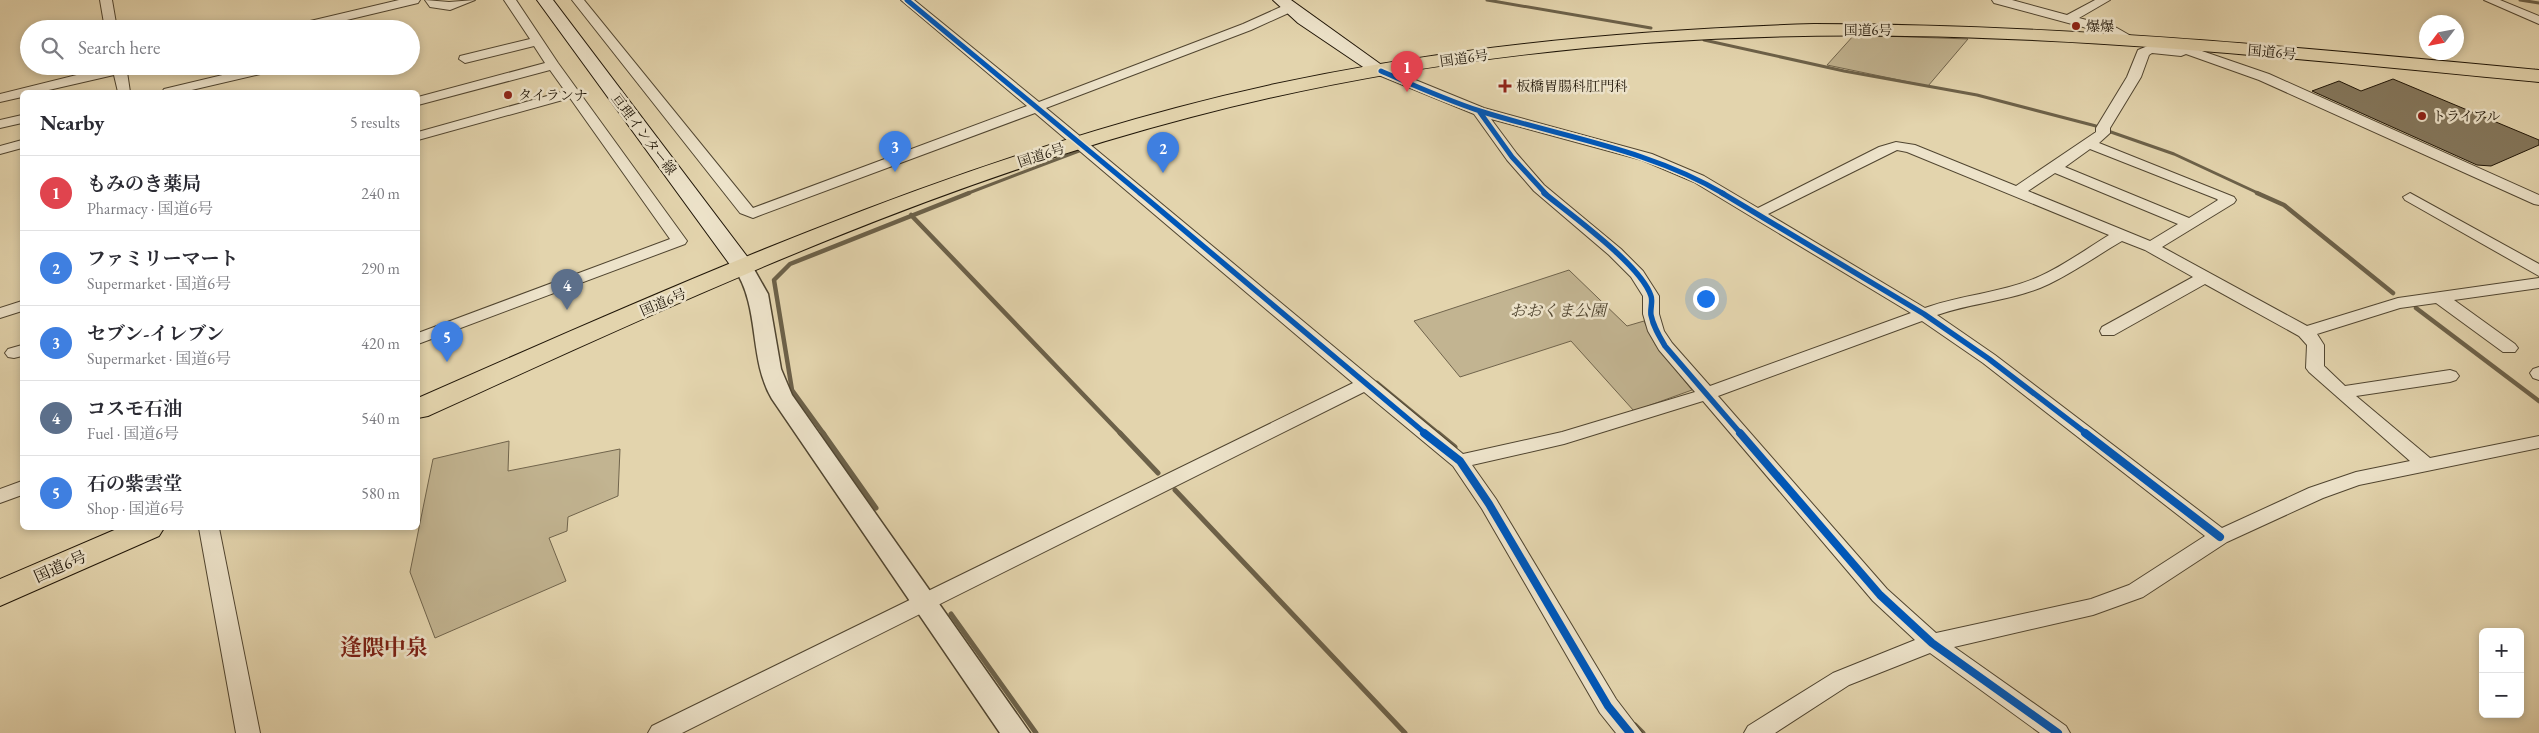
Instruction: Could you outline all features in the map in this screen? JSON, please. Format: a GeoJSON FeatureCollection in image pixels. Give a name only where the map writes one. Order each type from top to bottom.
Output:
{"type":"FeatureCollection","features":[{"type":"Feature","properties":{"kind":"highway","name":"国道6号"},"geometry":{"type":"LineString","coordinates":[[420,408],[820,235],[924,196],[1079,143],[1203,108],[1382,71],[1506,52],[1674,35],[1791,30],[1900,30],[2132,40],[2539,76]]}},
{"type":"Feature","properties":{"kind":"highway","name":"国道6号"},"geometry":{"type":"LineString","coordinates":[[0,593],[143,530]]}},
{"type":"Feature","properties":{"kind":"main road","name":"亘理インター線"},"geometry":{"type":"LineString","coordinates":[[545,0],[744,268]]}},
{"type":"Feature","properties":{"kind":"main road"},"geometry":{"type":"LineString","coordinates":[[1285,4],[1382,71]]}},
{"type":"Feature","properties":{"kind":"street"},"geometry":{"type":"LineString","coordinates":[[106,0],[109,20]]}},
{"type":"Feature","properties":{"kind":"street"},"geometry":{"type":"LineString","coordinates":[[331,20],[414,0]]}},
{"type":"Feature","properties":{"kind":"street"},"geometry":{"type":"LineString","coordinates":[[431,0],[434,4],[440,6],[470,0]]}},
{"type":"Feature","properties":{"kind":"street"},"geometry":{"type":"LineString","coordinates":[[420,338],[679,241],[553,65],[510,0]]}},
{"type":"Feature","properties":{"kind":"street"},"geometry":{"type":"LineString","coordinates":[[578,0],[745,210],[752,213],[1247,27],[1285,4]]}},
{"type":"Feature","properties":{"kind":"street"},"geometry":{"type":"LineString","coordinates":[[906,0],[1365,384],[1460,461],[1488,504],[1608,706],[1630,733]]}},
{"type":"Feature","properties":{"kind":"street"},"geometry":{"type":"LineString","coordinates":[[1998,0],[2113,31],[2132,40]]}},
{"type":"Feature","properties":{"kind":"street"},"geometry":{"type":"LineString","coordinates":[[2068,18],[2104,0]]}},
{"type":"Feature","properties":{"kind":"street"},"geometry":{"type":"LineString","coordinates":[[2490,0],[2539,20]]}},
{"type":"Feature","properties":{"kind":"street"},"geometry":{"type":"LineString","coordinates":[[465,59],[537,41]]}},
{"type":"Feature","properties":{"kind":"street"},"geometry":{"type":"LineString","coordinates":[[2167,43],[2264,77],[2539,201]]}},
{"type":"Feature","properties":{"kind":"street"},"geometry":{"type":"LineString","coordinates":[[2018,191],[2104,133],[2103,128],[2134,77],[2143,53],[2150,49],[2198,53]]}},
{"type":"Feature","properties":{"kind":"street"},"geometry":{"type":"LineString","coordinates":[[420,100],[553,65]]}},
{"type":"Feature","properties":{"kind":"street"},"geometry":{"type":"LineString","coordinates":[[1382,71],[1479,111],[1647,157],[1699,179],[1924,314],[1989,359],[2220,537]]}},
{"type":"Feature","properties":{"kind":"street"},"geometry":{"type":"LineString","coordinates":[[35,90],[92,75]]}},
{"type":"Feature","properties":{"kind":"street"},"geometry":{"type":"LineString","coordinates":[[120,75],[124,90]]}},
{"type":"Feature","properties":{"kind":"street"},"geometry":{"type":"LineString","coordinates":[[177,90],[239,75]]}},
{"type":"Feature","properties":{"kind":"street"},"geometry":{"type":"LineString","coordinates":[[420,139],[495,121],[573,93]]}},
{"type":"Feature","properties":{"kind":"street"},"geometry":{"type":"LineString","coordinates":[[0,98],[20,94]]}},
{"type":"Feature","properties":{"kind":"street"},"geometry":{"type":"LineString","coordinates":[[1479,111],[1489,127],[1534,183],[1615,252],[1637,274],[1651,296],[1651,314],[1656,332],[1665,346],[1880,595],[1932,642],[2058,733]]}},
{"type":"Feature","properties":{"kind":"street"},"geometry":{"type":"LineString","coordinates":[[0,124],[20,119]]}},
{"type":"Feature","properties":{"kind":"street"},"geometry":{"type":"LineString","coordinates":[[2089,144],[2229,200],[2151,247]]}},
{"type":"Feature","properties":{"kind":"street"},"geometry":{"type":"LineString","coordinates":[[0,150],[20,145]]}},
{"type":"Feature","properties":{"kind":"street"},"geometry":{"type":"LineString","coordinates":[[1757,214],[1896,146],[1910,148],[2151,247],[2207,276],[2305,332],[2316,342],[2318,351],[2314,357],[2315,368],[2341,393],[2425,464]]}},
{"type":"Feature","properties":{"kind":"street"},"geometry":{"type":"LineString","coordinates":[[2053,167],[2189,223]]}},
{"type":"Feature","properties":{"kind":"street"},"geometry":{"type":"LineString","coordinates":[[2410,197],[2539,271]]}},
{"type":"Feature","properties":{"kind":"street"},"geometry":{"type":"LineString","coordinates":[[1460,461],[1564,438],[1706,394],[1961,301],[2020,289],[2043,281],[2121,235]]}},
{"type":"Feature","properties":{"kind":"street"},"geometry":{"type":"LineString","coordinates":[[744,268],[754,279],[760,300],[776,384],[793,414],[1016,733]]}},
{"type":"Feature","properties":{"kind":"street"},"geometry":{"type":"LineString","coordinates":[[2108,331],[2207,276]]}},
{"type":"Feature","properties":{"kind":"street"},"geometry":{"type":"LineString","coordinates":[[2305,332],[2398,303],[2539,283]]}},
{"type":"Feature","properties":{"kind":"street"},"geometry":{"type":"LineString","coordinates":[[2438,297],[2509,348]]}},
{"type":"Feature","properties":{"kind":"street"},"geometry":{"type":"LineString","coordinates":[[0,313],[20,307]]}},
{"type":"Feature","properties":{"kind":"street"},"geometry":{"type":"LineString","coordinates":[[2341,393],[2450,376]]}},
{"type":"Feature","properties":{"kind":"street"},"geometry":{"type":"LineString","coordinates":[[660,733],[1365,384]]}},
{"type":"Feature","properties":{"kind":"street"},"geometry":{"type":"LineString","coordinates":[[1756,733],[1841,679],[1932,642],[2093,607],[2136,591],[2220,537],[2316,493],[2356,479],[2539,442]]}},
{"type":"Feature","properties":{"kind":"street"},"geometry":{"type":"LineString","coordinates":[[0,496],[20,489]]}},
{"type":"Feature","properties":{"kind":"street"},"geometry":{"type":"LineString","coordinates":[[208,530],[248,733]]}},
{"type":"Feature","properties":{"kind":"green space"},"geometry":{"type":"Polygon","coordinates":[[[1854,35],[1968,39],[1928,86],[1827,65],[1854,35]]]}},
{"type":"Feature","properties":{"kind":"green space","name":"おおくま公園"},"geometry":{"type":"Polygon","coordinates":[[[1569,270],[1627,326],[1644,321],[1655,344],[1692,390],[1634,411],[1571,341],[1460,377],[1414,321],[1569,270]]]}},
{"type":"Feature","properties":{"kind":"green space"},"geometry":{"type":"Polygon","coordinates":[[[509,441],[508,471],[620,449],[618,496],[568,517],[567,531],[549,538],[566,581],[435,638],[410,572],[433,459],[509,441]]]}},
{"type":"Feature","properties":{"kind":"building","name":"トライアル"},"geometry":{"type":"Polygon","coordinates":[[[2393,79],[2539,140],[2539,145],[2491,166],[2477,165],[2312,91],[2339,81],[2361,91],[2393,79]]]}},
{"type":"Feature","properties":{"kind":"waterway"},"geometry":{"type":"LineString","coordinates":[[1487,0],[1651,28]]}},
{"type":"Feature","properties":{"kind":"waterway"},"geometry":{"type":"LineString","coordinates":[[2520,0],[2539,3]]}},
{"type":"Feature","properties":{"kind":"waterway"},"geometry":{"type":"LineString","coordinates":[[1704,40],[1844,71],[1977,95],[2096,126]]}},
{"type":"Feature","properties":{"kind":"waterway"},"geometry":{"type":"LineString","coordinates":[[2108,131],[2174,154],[2260,194]]}},
{"type":"Feature","properties":{"kind":"waterway"},"geometry":{"type":"LineString","coordinates":[[966,194],[1079,151]]}},
{"type":"Feature","properties":{"kind":"waterway"},"geometry":{"type":"LineString","coordinates":[[912,216],[969,193]]}},
{"type":"Feature","properties":{"kind":"waterway"},"geometry":{"type":"LineString","coordinates":[[2257,193],[2284,205],[2393,293]]}},
{"type":"Feature","properties":{"kind":"waterway"},"geometry":{"type":"LineString","coordinates":[[824,434],[792,390],[774,280],[790,264],[912,216]]}},
{"type":"Feature","properties":{"kind":"waterway"},"geometry":{"type":"LineString","coordinates":[[912,216],[1121,434]]}},
{"type":"Feature","properties":{"kind":"waterway"},"geometry":{"type":"LineString","coordinates":[[2416,308],[2539,401]]}},
{"type":"Feature","properties":{"kind":"waterway"},"geometry":{"type":"LineString","coordinates":[[1377,383],[1439,434]]}},
{"type":"Feature","properties":{"kind":"waterway"},"geometry":{"type":"LineString","coordinates":[[823,433],[876,508]]}},
{"type":"Feature","properties":{"kind":"waterway"},"geometry":{"type":"LineString","coordinates":[[1120,433],[1158,473]]}},
{"type":"Feature","properties":{"kind":"waterway"},"geometry":{"type":"LineString","coordinates":[[1438,433],[1455,447]]}},
{"type":"Feature","properties":{"kind":"waterway"},"geometry":{"type":"LineString","coordinates":[[1175,490],[1405,733]]}},
{"type":"Feature","properties":{"kind":"waterway"},"geometry":{"type":"LineString","coordinates":[[951,614],[1036,733]]}},
{"type":"Feature","properties":{"kind":"waterway"},"geometry":{"type":"LineString","coordinates":[[1635,725],[1643,733]]}},
{"type":"Feature","properties":{"kind":"cycle path"},"geometry":{"type":"LineString","coordinates":[[907,0],[1145,197],[1436,443],[1460,461],[1489,504],[1608,706],[1630,733]]}},
{"type":"Feature","properties":{"kind":"cycle path"},"geometry":{"type":"LineString","coordinates":[[1381,71],[1479,111],[1647,157],[1699,179],[1924,314],[1989,359],[2220,537]]}},
{"type":"Feature","properties":{"kind":"cycle path"},"geometry":{"type":"LineString","coordinates":[[1479,111],[1512,157],[1539,188],[1615,252],[1637,274],[1651,296],[1651,314],[1656,331],[1665,346],[1880,595],[1932,643],[2058,733]]}},
{"type":"Feature","properties":{"kind":"place","name":"爆爆"},"geometry":{"type":"Point","coordinates":[2076,26]}},
{"type":"Feature","properties":{"kind":"place","name":"板橋胃腸科肛門科"},"geometry":{"type":"Point","coordinates":[1505,86]}},
{"type":"Feature","properties":{"kind":"place","name":"もみのき薬局"},"geometry":{"type":"Point","coordinates":[1407,92]}},
{"type":"Feature","properties":{"kind":"place","name":"タイランナ"},"geometry":{"type":"Point","coordinates":[508,95]}},
{"type":"Feature","properties":{"kind":"place","name":"トライアル"},"geometry":{"type":"Point","coordinates":[2422,116]}},
{"type":"Feature","properties":{"kind":"place","name":"セブン-イレブン"},"geometry":{"type":"Point","coordinates":[895,172]}},
{"type":"Feature","properties":{"kind":"place","name":"ファミリーマート"},"geometry":{"type":"Point","coordinates":[1163,173]}},
{"type":"Feature","properties":{"kind":"place","name":"コスモ石油"},"geometry":{"type":"Point","coordinates":[567,310]}},
{"type":"Feature","properties":{"kind":"place","name":"石の紫雲堂"},"geometry":{"type":"Point","coordinates":[447,362]}},
{"type":"Feature","properties":{"kind":"district","name":"逢隈中泉"},"geometry":{"type":"Point","coordinates":[384,647]}}]}
